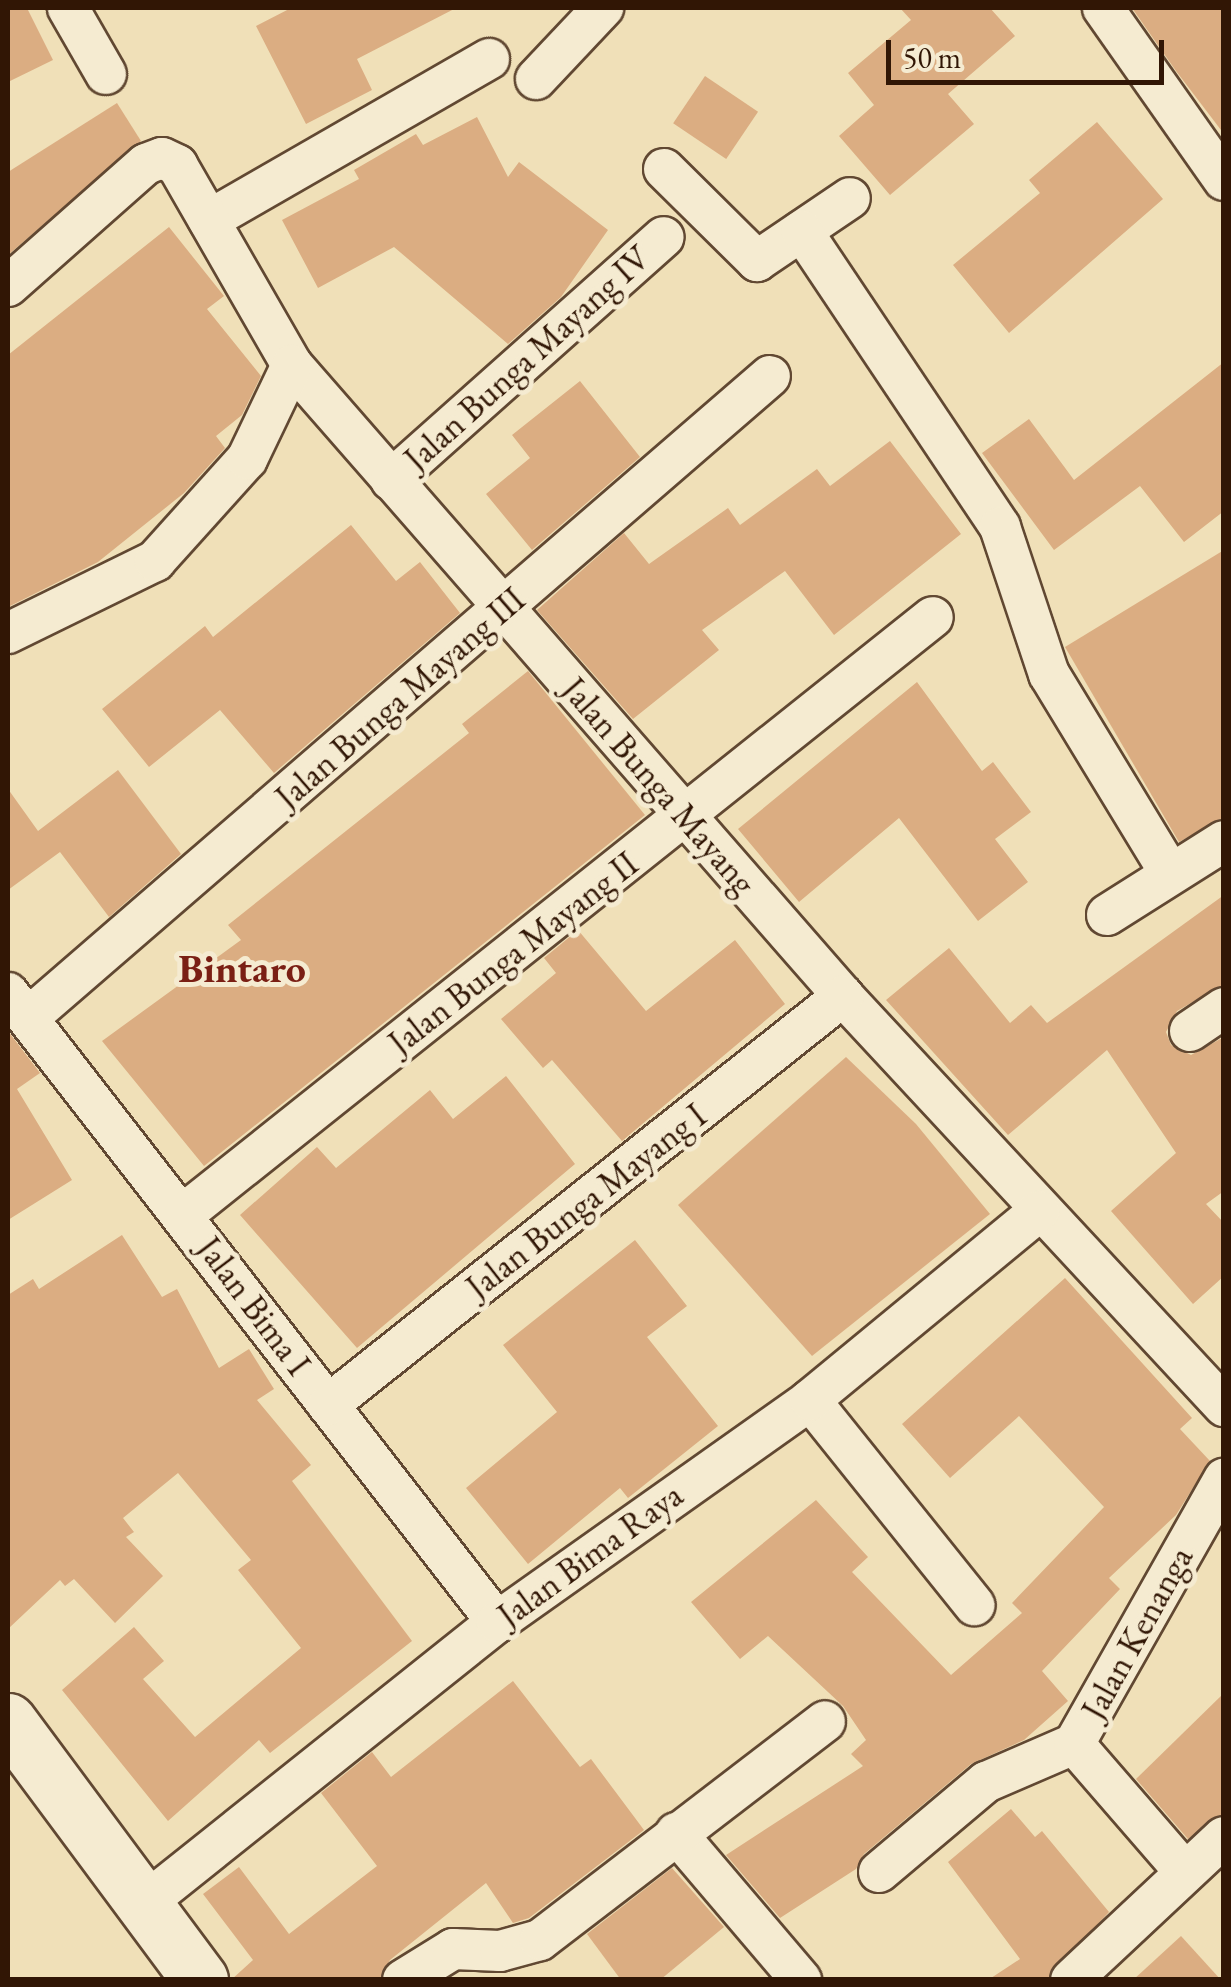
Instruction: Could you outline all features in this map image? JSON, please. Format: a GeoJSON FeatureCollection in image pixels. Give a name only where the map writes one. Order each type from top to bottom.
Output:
{"type":"FeatureCollection","features":[{"type":"Feature","properties":{"kind":"main road"},"geometry":{"type":"LineString","coordinates":[[8,1721],[200,1980]]}},
{"type":"Feature","properties":{"kind":"street"},"geometry":{"type":"LineString","coordinates":[[68,8],[106,74]]}},
{"type":"Feature","properties":{"kind":"street"},"geometry":{"type":"LineString","coordinates":[[536,79],[603,8]]}},
{"type":"Feature","properties":{"kind":"street"},"geometry":{"type":"LineString","coordinates":[[1103,8],[1152,66],[1224,180]]}},
{"type":"Feature","properties":{"kind":"street"},"geometry":{"type":"LineString","coordinates":[[210,220],[488,59]]}},
{"type":"Feature","properties":{"kind":"street","name":"Jalan Bunga Mayang"},"geometry":{"type":"LineString","coordinates":[[8,286],[154,160],[171,161],[210,220],[292,365],[843,996],[1224,1406]]}},
{"type":"Feature","properties":{"kind":"street"},"geometry":{"type":"LineString","coordinates":[[664,168],[757,261],[850,198]]}},
{"type":"Feature","properties":{"kind":"street"},"geometry":{"type":"LineString","coordinates":[[802,230],[1000,526],[1049,674],[1170,873]]}},
{"type":"Feature","properties":{"kind":"street","name":"Jalan Bunga Mayang IV"},"geometry":{"type":"LineString","coordinates":[[391,480],[664,237]]}},
{"type":"Feature","properties":{"kind":"street"},"geometry":{"type":"LineString","coordinates":[[8,633],[154,560],[247,459],[292,365]]}},
{"type":"Feature","properties":{"kind":"street","name":"Jalan Bunga Mayang III"},"geometry":{"type":"LineString","coordinates":[[18,1005],[503,608],[770,376]]}},
{"type":"Feature","properties":{"kind":"street","name":"Jalan Bunga Mayang II"},"geometry":{"type":"LineString","coordinates":[[185,1213],[933,617]]}},
{"type":"Feature","properties":{"kind":"street"},"geometry":{"type":"LineString","coordinates":[[1107,915],[1224,842]]}},
{"type":"Feature","properties":{"kind":"street","name":"Jalan Bunga Mayang I"},"geometry":{"type":"LineString","coordinates":[[328,1405],[843,996]]}},
{"type":"Feature","properties":{"kind":"street","name":"Jalan Bima I"},"geometry":{"type":"LineString","coordinates":[[18,1005],[185,1213],[497,1622]]}},
{"type":"Feature","properties":{"kind":"street"},"geometry":{"type":"LineString","coordinates":[[1190,1031],[1224,1008]]}},
{"type":"Feature","properties":{"kind":"street","name":"Jalan Bima Raya"},"geometry":{"type":"LineString","coordinates":[[144,1903],[497,1622],[810,1400],[1039,1210]]}},
{"type":"Feature","properties":{"kind":"street"},"geometry":{"type":"LineString","coordinates":[[810,1400],[974,1605]]}},
{"type":"Feature","properties":{"kind":"street","name":"Jalan Kenanga"},"geometry":{"type":"LineString","coordinates":[[1184,1872],[1074,1744],[1224,1479]]}},
{"type":"Feature","properties":{"kind":"street"},"geometry":{"type":"LineString","coordinates":[[402,1980],[453,1949],[500,1951],[540,1940],[826,1721]]}},
{"type":"Feature","properties":{"kind":"street"},"geometry":{"type":"LineString","coordinates":[[879,1872],[986,1782],[1074,1744]]}},
{"type":"Feature","properties":{"kind":"street"},"geometry":{"type":"LineString","coordinates":[[676,1833],[801,1980]]}},
{"type":"Feature","properties":{"kind":"street"},"geometry":{"type":"LineString","coordinates":[[1071,1980],[1224,1838]]}},
{"type":"Feature","properties":{"kind":"building"},"geometry":{"type":"Polygon","coordinates":[[[8,8],[27,8],[53,60],[8,82],[8,8]]]}},
{"type":"Feature","properties":{"kind":"building"},"geometry":{"type":"Polygon","coordinates":[[[291,8],[456,8],[357,59],[372,90],[306,124],[256,26],[291,8]]]}},
{"type":"Feature","properties":{"kind":"building"},"geometry":{"type":"Polygon","coordinates":[[[900,8],[990,8],[1015,36],[948,94],[974,124],[890,195],[839,136],[874,105],[848,73],[911,20],[900,8]]]}},
{"type":"Feature","properties":{"kind":"building"},"geometry":{"type":"Polygon","coordinates":[[[1132,8],[1224,8],[1224,134],[1176,71],[1132,8]]]}},
{"type":"Feature","properties":{"kind":"building"},"geometry":{"type":"Polygon","coordinates":[[[705,76],[758,112],[726,159],[673,123],[705,76]]]}},
{"type":"Feature","properties":{"kind":"building"},"geometry":{"type":"Polygon","coordinates":[[[117,103],[141,141],[8,255],[8,172],[117,103]]]}},
{"type":"Feature","properties":{"kind":"building"},"geometry":{"type":"Polygon","coordinates":[[[477,117],[508,177],[519,162],[608,230],[561,297],[508,344],[394,247],[318,288],[282,220],[359,179],[354,170],[416,134],[423,145],[477,117]]]}},
{"type":"Feature","properties":{"kind":"building"},"geometry":{"type":"Polygon","coordinates":[[[1097,122],[1163,199],[1009,333],[953,265],[1040,193],[1029,180],[1097,122]]]}},
{"type":"Feature","properties":{"kind":"building"},"geometry":{"type":"Polygon","coordinates":[[[169,227],[224,296],[207,309],[261,376],[242,415],[216,436],[225,448],[184,493],[98,562],[8,607],[8,355],[169,227]]]}},
{"type":"Feature","properties":{"kind":"building"},"geometry":{"type":"Polygon","coordinates":[[[1224,362],[1224,511],[1184,542],[1140,486],[1054,550],[982,453],[1029,419],[1074,480],[1224,362]]]}},
{"type":"Feature","properties":{"kind":"building"},"geometry":{"type":"Polygon","coordinates":[[[580,381],[640,457],[532,550],[486,494],[530,458],[512,435],[580,381]]]}},
{"type":"Feature","properties":{"kind":"building"},"geometry":{"type":"Polygon","coordinates":[[[890,441],[961,534],[834,635],[785,571],[702,630],[719,650],[633,719],[537,610],[624,533],[649,564],[728,508],[740,525],[817,469],[830,486],[890,441]]]}},
{"type":"Feature","properties":{"kind":"building"},"geometry":{"type":"Polygon","coordinates":[[[351,525],[396,581],[420,562],[460,613],[274,773],[220,710],[149,767],[102,709],[205,626],[213,637],[351,525]]]}},
{"type":"Feature","properties":{"kind":"building"},"geometry":{"type":"Polygon","coordinates":[[[1224,550],[1224,817],[1179,842],[1065,647],[1224,550]]]}},
{"type":"Feature","properties":{"kind":"building"},"geometry":{"type":"Polygon","coordinates":[[[528,671],[645,815],[204,1166],[102,1041],[241,940],[228,925],[469,733],[462,724],[528,671]]]}},
{"type":"Feature","properties":{"kind":"building"},"geometry":{"type":"Polygon","coordinates":[[[917,682],[982,771],[993,762],[1031,812],[995,839],[1028,882],[978,921],[899,818],[799,902],[738,829],[917,682]]]}},
{"type":"Feature","properties":{"kind":"building"},"geometry":{"type":"Polygon","coordinates":[[[118,770],[181,854],[109,917],[60,852],[8,890],[8,789],[38,831],[118,770]]]}},
{"type":"Feature","properties":{"kind":"building"},"geometry":{"type":"Polygon","coordinates":[[[1224,895],[1224,984],[1177,1011],[1166,1032],[1171,1045],[1191,1055],[1224,1037],[1224,1191],[1206,1204],[1224,1223],[1224,1276],[1193,1304],[1111,1211],[1176,1153],[1107,1050],[1008,1135],[886,1000],[949,948],[1010,1023],[1031,1005],[1047,1023],[1224,895]]]}},
{"type":"Feature","properties":{"kind":"building"},"geometry":{"type":"Polygon","coordinates":[[[578,930],[646,1011],[735,940],[785,1004],[622,1141],[552,1060],[543,1068],[501,1019],[556,973],[544,958],[578,930]]]}},
{"type":"Feature","properties":{"kind":"building"},"geometry":{"type":"Polygon","coordinates":[[[8,1031],[40,1073],[17,1089],[72,1180],[8,1220],[8,1031]]]}},
{"type":"Feature","properties":{"kind":"building"},"geometry":{"type":"Polygon","coordinates":[[[846,1057],[916,1124],[990,1214],[812,1356],[678,1205],[846,1057]]]}},
{"type":"Feature","properties":{"kind":"building"},"geometry":{"type":"Polygon","coordinates":[[[506,1076],[575,1164],[357,1348],[240,1215],[317,1147],[336,1168],[430,1090],[453,1119],[506,1076]]]}},
{"type":"Feature","properties":{"kind":"building"},"geometry":{"type":"Polygon","coordinates":[[[122,1235],[162,1297],[177,1289],[219,1368],[249,1349],[274,1389],[257,1400],[311,1465],[292,1481],[412,1641],[270,1753],[259,1740],[168,1821],[62,1690],[134,1627],[164,1661],[143,1679],[195,1737],[301,1648],[238,1570],[251,1560],[178,1473],[123,1518],[134,1532],[126,1537],[163,1576],[115,1623],[74,1579],[65,1586],[60,1580],[8,1629],[8,1295],[33,1279],[39,1289],[122,1235]]]}},
{"type":"Feature","properties":{"kind":"building"},"geometry":{"type":"Polygon","coordinates":[[[635,1240],[687,1306],[647,1337],[718,1426],[628,1498],[620,1488],[528,1564],[466,1488],[557,1412],[503,1345],[635,1240]]]}},
{"type":"Feature","properties":{"kind":"building"},"geometry":{"type":"Polygon","coordinates":[[[1065,1278],[1192,1418],[1180,1429],[1210,1461],[1176,1515],[1109,1578],[1120,1589],[1042,1671],[1068,1701],[1024,1740],[971,1764],[864,1854],[856,1869],[780,1918],[726,1855],[863,1766],[851,1754],[866,1740],[843,1706],[768,1636],[740,1659],[691,1602],[816,1500],[868,1557],[852,1572],[951,1675],[1022,1613],[1012,1603],[1104,1507],[1019,1416],[950,1478],[902,1424],[1065,1278]]]}},
{"type":"Feature","properties":{"kind":"building"},"geometry":{"type":"Polygon","coordinates":[[[513,1681],[580,1767],[591,1759],[644,1830],[529,1918],[513,1923],[486,1883],[390,1960],[379,1980],[231,1980],[253,1960],[203,1894],[239,1867],[289,1934],[377,1866],[321,1793],[372,1752],[391,1777],[513,1681]]]}},
{"type":"Feature","properties":{"kind":"building"},"geometry":{"type":"Polygon","coordinates":[[[1224,1693],[1224,1814],[1188,1839],[1136,1779],[1224,1693]]]}},
{"type":"Feature","properties":{"kind":"building"},"geometry":{"type":"Polygon","coordinates":[[[1011,1809],[1035,1837],[1042,1831],[1109,1912],[1046,1980],[988,1980],[1020,1959],[948,1862],[1011,1809]]]}},
{"type":"Feature","properties":{"kind":"building"},"geometry":{"type":"Polygon","coordinates":[[[672,1868],[724,1927],[660,1980],[621,1980],[587,1934],[672,1868]]]}},
{"type":"Feature","properties":{"kind":"building"},"geometry":{"type":"Polygon","coordinates":[[[1181,1936],[1221,1980],[1133,1980],[1181,1936]]]}},
{"type":"Feature","properties":{"kind":"district","name":"Bintaro"},"geometry":{"type":"Point","coordinates":[242,968]}}]}
